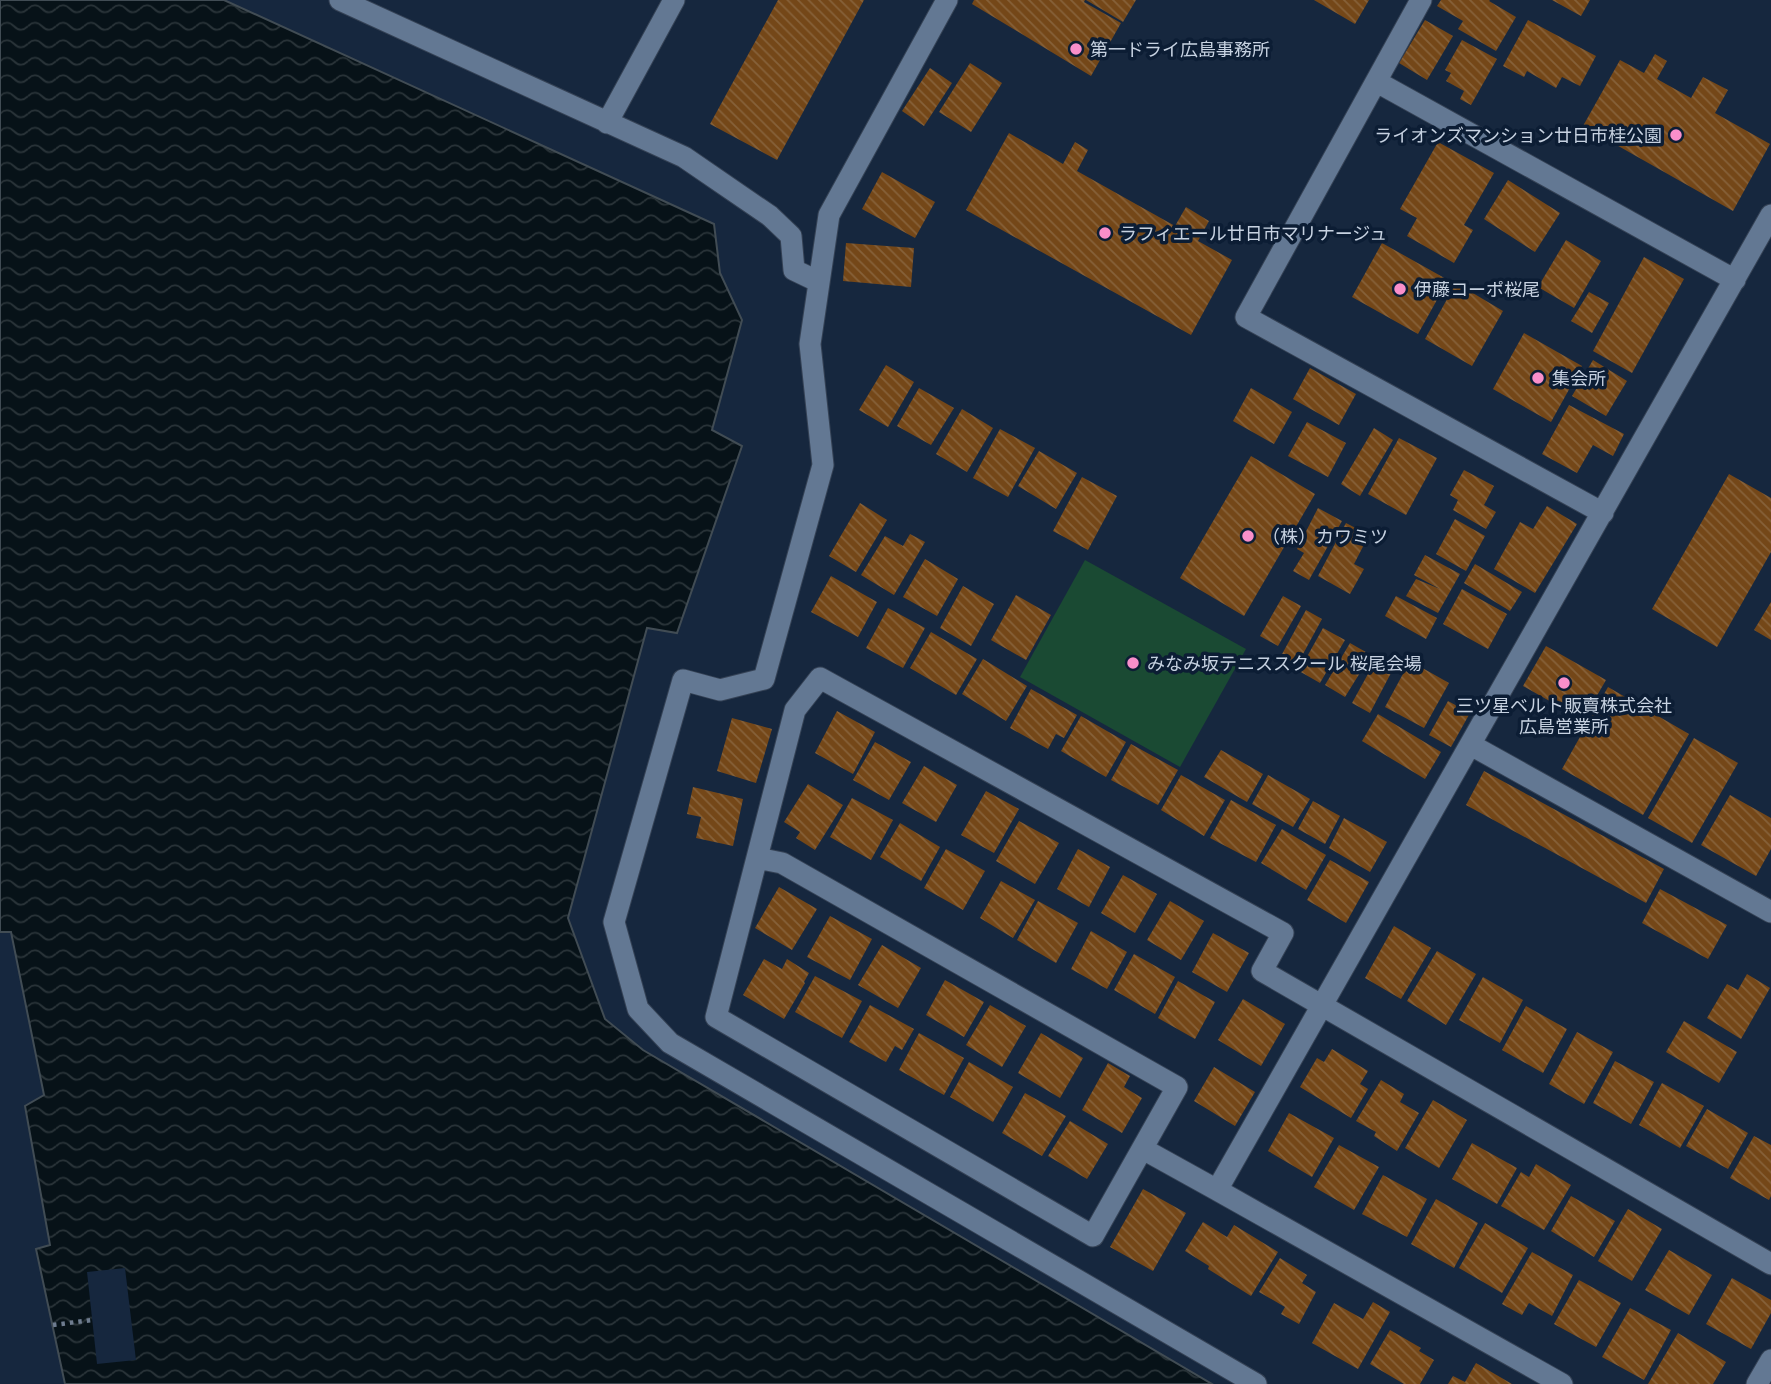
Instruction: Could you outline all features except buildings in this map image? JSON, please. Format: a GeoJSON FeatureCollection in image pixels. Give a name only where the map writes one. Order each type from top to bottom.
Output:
{"type":"FeatureCollection","features":[{"type":"Feature","properties":{"kind":"street"},"geometry":{"type":"LineString","coordinates":[[340,0],[684,157],[770,216],[791,236],[794,270],[819,282]]}},
{"type":"Feature","properties":{"kind":"street"},"geometry":{"type":"LineString","coordinates":[[607,122],[674,0]]}},
{"type":"Feature","properties":{"kind":"street"},"geometry":{"type":"LineString","coordinates":[[947,0],[829,215],[810,344],[823,465],[764,680],[720,690],[683,680],[614,922],[638,1009],[670,1043],[1256,1384]]}},
{"type":"Feature","properties":{"kind":"street"},"geometry":{"type":"LineString","coordinates":[[1421,0],[1247,317],[1603,513]]}},
{"type":"Feature","properties":{"kind":"street"},"geometry":{"type":"LineString","coordinates":[[1377,82],[1735,280]]}},
{"type":"Feature","properties":{"kind":"street"},"geometry":{"type":"LineString","coordinates":[[1217,1190],[1771,215]]}},
{"type":"Feature","properties":{"kind":"street"},"geometry":{"type":"LineString","coordinates":[[757,858],[782,863],[1177,1087],[1093,1236],[716,1017],[795,710],[820,678],[1283,933],[1262,971],[1771,1264]]}},
{"type":"Feature","properties":{"kind":"street"},"geometry":{"type":"LineString","coordinates":[[1471,745],[1771,912]]}},
{"type":"Feature","properties":{"kind":"street"},"geometry":{"type":"LineString","coordinates":[[1143,1149],[1562,1384]]}},
{"type":"Feature","properties":{"kind":"street"},"geometry":{"type":"LineString","coordinates":[[1757,1384],[1771,1360]]}},
{"type":"Feature","properties":{"kind":"path"},"geometry":{"type":"LineString","coordinates":[[53,1325],[92,1320]]}},
{"type":"Feature","properties":{"kind":"green space","name":"みなみ坂テニススクール 桜尾会場"},"geometry":{"type":"Polygon","coordinates":[[[1085,560],[1246,649],[1180,767],[1020,677],[1085,560]]]}},
{"type":"Feature","properties":{"kind":"water"},"geometry":{"type":"Polygon","coordinates":[[[0,0],[224,0],[714,224],[720,273],[742,320],[712,430],[742,446],[677,633],[647,628],[568,918],[605,1019],[643,1050],[1212,1384],[65,1384],[36,1249],[50,1245],[25,1106],[44,1095],[11,932],[0,932],[0,0]]]}},
{"type":"Feature","properties":{"kind":"pier"},"geometry":{"type":"Polygon","coordinates":[[[125,1268],[136,1360],[97,1364],[87,1272],[125,1268]]]}},
{"type":"Feature","properties":{"kind":"place","name":"第一ドライ広島事務所"},"geometry":{"type":"Point","coordinates":[1076,49]}},
{"type":"Feature","properties":{"kind":"place","name":"ライオンズマンション廿日市桂公園"},"geometry":{"type":"Point","coordinates":[1676,135]}},
{"type":"Feature","properties":{"kind":"place","name":"ラフィエール廿日市マリナージュ"},"geometry":{"type":"Point","coordinates":[1105,233]}},
{"type":"Feature","properties":{"kind":"place","name":"伊藤コーポ桜尾"},"geometry":{"type":"Point","coordinates":[1400,289]}},
{"type":"Feature","properties":{"kind":"place","name":"集会所"},"geometry":{"type":"Point","coordinates":[1538,378]}},
{"type":"Feature","properties":{"kind":"place","name":"（株）カワミツ"},"geometry":{"type":"Point","coordinates":[1248,536]}},
{"type":"Feature","properties":{"kind":"place","name":"みなみ坂テニススクール 桜尾会場"},"geometry":{"type":"Point","coordinates":[1133,663]}},
{"type":"Feature","properties":{"kind":"place","name":"三ツ星ベルト販賣株式会社 広島営業所"},"geometry":{"type":"Point","coordinates":[1564,683]}}]}
